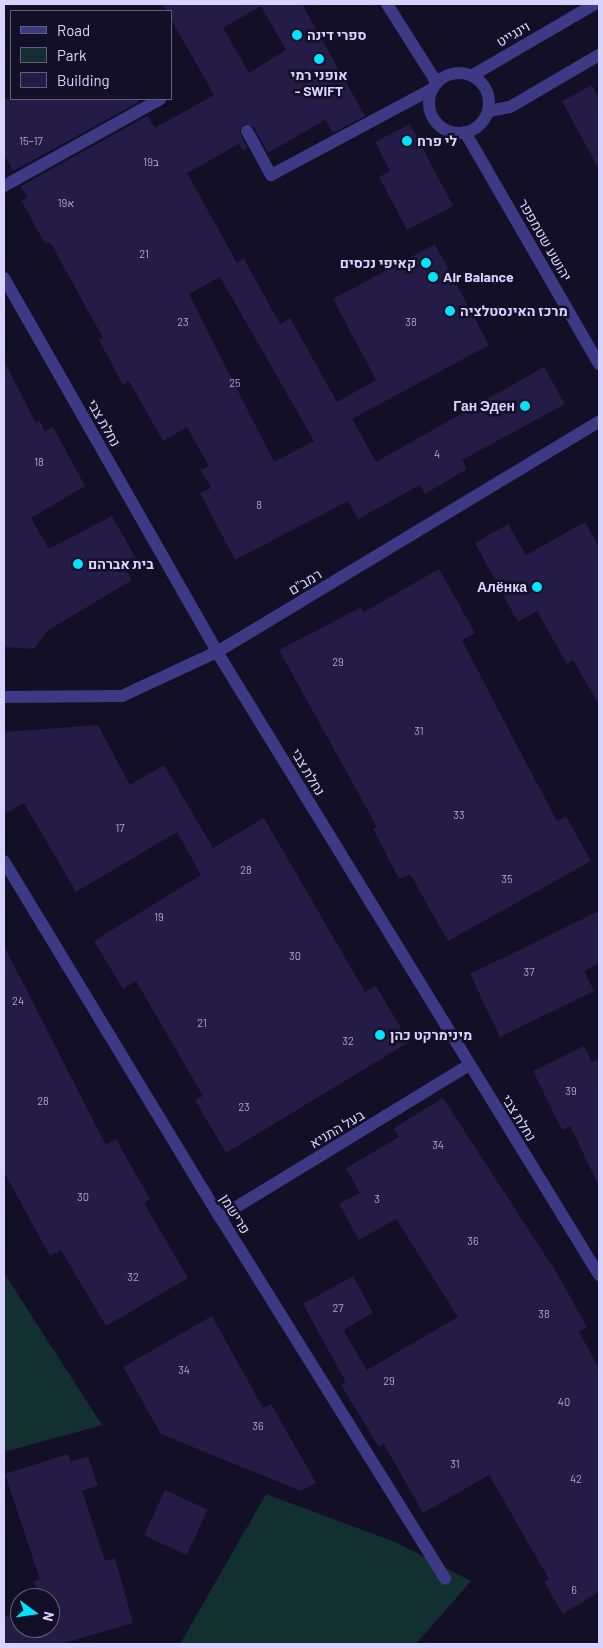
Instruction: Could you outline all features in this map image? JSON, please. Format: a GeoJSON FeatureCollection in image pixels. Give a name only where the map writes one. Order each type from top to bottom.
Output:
{"type":"FeatureCollection","features":[{"type":"Feature","properties":{"kind":"street"},"geometry":{"type":"LineString","coordinates":[[388,4],[434,86],[430,107],[438,124],[447,130],[465,132],[476,128],[489,111],[510,107],[599,55]]}},
{"type":"Feature","properties":{"kind":"street","name":"וינגייט"},"geometry":{"type":"LineString","coordinates":[[473,76],[595,4]]}},
{"type":"Feature","properties":{"kind":"street"},"geometry":{"type":"LineString","coordinates":[[246,131],[271,175],[434,86],[453,73],[473,76],[487,90],[489,111]]}},
{"type":"Feature","properties":{"kind":"street"},"geometry":{"type":"LineString","coordinates":[[4,186],[158,100]]}},
{"type":"Feature","properties":{"kind":"street","name":"יהושע שטמפפר"},"geometry":{"type":"LineString","coordinates":[[465,132],[599,364]]}},
{"type":"Feature","properties":{"kind":"street","name":"נחלת צבי"},"geometry":{"type":"LineString","coordinates":[[4,278],[217,652],[469,1066],[599,1275]]}},
{"type":"Feature","properties":{"kind":"street","name":"רמב\"ם"},"geometry":{"type":"LineString","coordinates":[[4,697],[122,696],[217,652],[599,422]]}},
{"type":"Feature","properties":{"kind":"street","name":"פרישמן"},"geometry":{"type":"LineString","coordinates":[[4,861],[220,1217],[446,1579]]}},
{"type":"Feature","properties":{"kind":"street","name":"בעל התניא"},"geometry":{"type":"LineString","coordinates":[[220,1217],[469,1066]]}},
{"type":"Feature","properties":{"kind":"green space"},"geometry":{"type":"Polygon","coordinates":[[[4,1273],[102,1425],[4,1452],[4,1273]]]}},
{"type":"Feature","properties":{"kind":"green space"},"geometry":{"type":"Polygon","coordinates":[[[266,1494],[395,1542],[471,1581],[416,1644],[180,1644],[266,1494]]]}},
{"type":"Feature","properties":{"kind":"building"},"geometry":{"type":"Polygon","coordinates":[[[162,4],[302,4],[365,116],[333,133],[325,120],[268,153],[254,127],[244,124],[239,131],[247,148],[243,150],[239,144],[187,173],[237,263],[244,259],[280,324],[290,318],[337,402],[376,380],[333,299],[435,244],[489,345],[352,419],[376,462],[544,367],[565,404],[462,460],[467,469],[425,494],[420,485],[358,519],[348,501],[235,560],[200,493],[211,488],[201,470],[209,466],[187,427],[163,441],[129,381],[123,385],[99,340],[103,338],[50,242],[45,244],[21,200],[27,197],[21,186],[147,116],[155,128],[214,95],[172,21],[172,10],[166,10],[162,4]],[[261,6],[223,28],[249,73],[286,50],[261,6]],[[220,277],[189,294],[274,462],[314,441],[220,277]]]}},
{"type":"Feature","properties":{"kind":"building"},"geometry":{"type":"Polygon","coordinates":[[[592,85],[599,99],[599,170],[562,101],[592,85]]]}},
{"type":"Feature","properties":{"kind":"building"},"geometry":{"type":"Polygon","coordinates":[[[4,99],[138,100],[139,102],[13,171],[4,154],[4,99]]]}},
{"type":"Feature","properties":{"kind":"building"},"geometry":{"type":"Polygon","coordinates":[[[410,124],[453,206],[407,230],[379,177],[390,171],[375,142],[410,124]]]}},
{"type":"Feature","properties":{"kind":"building"},"geometry":{"type":"Polygon","coordinates":[[[4,361],[36,423],[40,421],[45,431],[53,427],[85,486],[31,518],[49,549],[112,516],[137,560],[124,567],[132,580],[47,631],[34,649],[4,647],[4,361]]]}},
{"type":"Feature","properties":{"kind":"building"},"geometry":{"type":"Polygon","coordinates":[[[585,522],[599,547],[599,705],[573,660],[567,664],[537,611],[518,622],[475,543],[508,524],[526,555],[585,522]]]}},
{"type":"Feature","properties":{"kind":"building"},"geometry":{"type":"Polygon","coordinates":[[[439,569],[475,633],[462,640],[503,719],[557,821],[566,816],[591,861],[448,941],[410,874],[399,879],[373,829],[377,827],[279,650],[361,607],[364,612],[439,569]]]}},
{"type":"Feature","properties":{"kind":"building"},"geometry":{"type":"Polygon","coordinates":[[[98,725],[130,785],[164,765],[213,848],[264,818],[365,992],[376,986],[409,1042],[226,1153],[195,1100],[203,1096],[136,981],[123,989],[94,941],[201,875],[177,832],[76,892],[24,803],[4,814],[4,732],[98,725]]]}},
{"type":"Feature","properties":{"kind":"building"},"geometry":{"type":"Polygon","coordinates":[[[599,911],[599,963],[584,971],[594,991],[500,1037],[470,974],[599,911]]]}},
{"type":"Feature","properties":{"kind":"building"},"geometry":{"type":"Polygon","coordinates":[[[4,946],[106,1145],[116,1139],[150,1199],[144,1203],[188,1278],[106,1326],[61,1250],[50,1256],[4,1172],[4,946]]]}},
{"type":"Feature","properties":{"kind":"building"},"geometry":{"type":"Polygon","coordinates":[[[584,1046],[592,1062],[599,1059],[599,1186],[570,1126],[562,1130],[533,1071],[584,1046]]]}},
{"type":"Feature","properties":{"kind":"building"},"geometry":{"type":"Polygon","coordinates":[[[443,1098],[558,1275],[587,1327],[579,1332],[599,1368],[599,1592],[563,1614],[544,1582],[549,1579],[489,1475],[423,1513],[384,1444],[379,1447],[341,1385],[346,1382],[303,1304],[353,1276],[373,1313],[343,1330],[367,1370],[458,1317],[396,1219],[359,1240],[339,1204],[360,1193],[346,1168],[399,1137],[394,1128],[443,1098]]]}},
{"type":"Feature","properties":{"kind":"building"},"geometry":{"type":"Polygon","coordinates":[[[212,1316],[263,1408],[271,1404],[316,1483],[301,1491],[161,1434],[123,1367],[212,1316]]]}},
{"type":"Feature","properties":{"kind":"building"},"geometry":{"type":"Polygon","coordinates":[[[68,1454],[71,1462],[88,1456],[98,1486],[82,1491],[105,1561],[115,1558],[133,1623],[60,1644],[4,1644],[4,1617],[10,1615],[10,1638],[60,1638],[60,1588],[36,1588],[34,1581],[40,1580],[5,1474],[68,1454]]]}},
{"type":"Feature","properties":{"kind":"building"},"geometry":{"type":"Polygon","coordinates":[[[165,1490],[208,1510],[186,1555],[144,1535],[165,1490]]]}},
{"type":"Feature","properties":{"kind":"place","name":"ספרי דינה"},"geometry":{"type":"Point","coordinates":[297,35]}},
{"type":"Feature","properties":{"kind":"place","name":"אופני רמי - SWIFT"},"geometry":{"type":"Point","coordinates":[319,59]}},
{"type":"Feature","properties":{"kind":"place","name":"לי פרח"},"geometry":{"type":"Point","coordinates":[407,141]}},
{"type":"Feature","properties":{"kind":"place","name":"קאיפי נכסים"},"geometry":{"type":"Point","coordinates":[426,263]}},
{"type":"Feature","properties":{"kind":"place","name":"Air Balance"},"geometry":{"type":"Point","coordinates":[433,277]}},
{"type":"Feature","properties":{"kind":"place","name":"מרכז האינסטלציה"},"geometry":{"type":"Point","coordinates":[450,311]}},
{"type":"Feature","properties":{"kind":"place","name":"Ган Эден"},"geometry":{"type":"Point","coordinates":[525,406]}},
{"type":"Feature","properties":{"kind":"place","name":"בית אברהם"},"geometry":{"type":"Point","coordinates":[78,564]}},
{"type":"Feature","properties":{"kind":"place","name":"Алёнка"},"geometry":{"type":"Point","coordinates":[537,587]}},
{"type":"Feature","properties":{"kind":"place","name":"מינימרקט כהן"},"geometry":{"type":"Point","coordinates":[380,1035]}}]}
